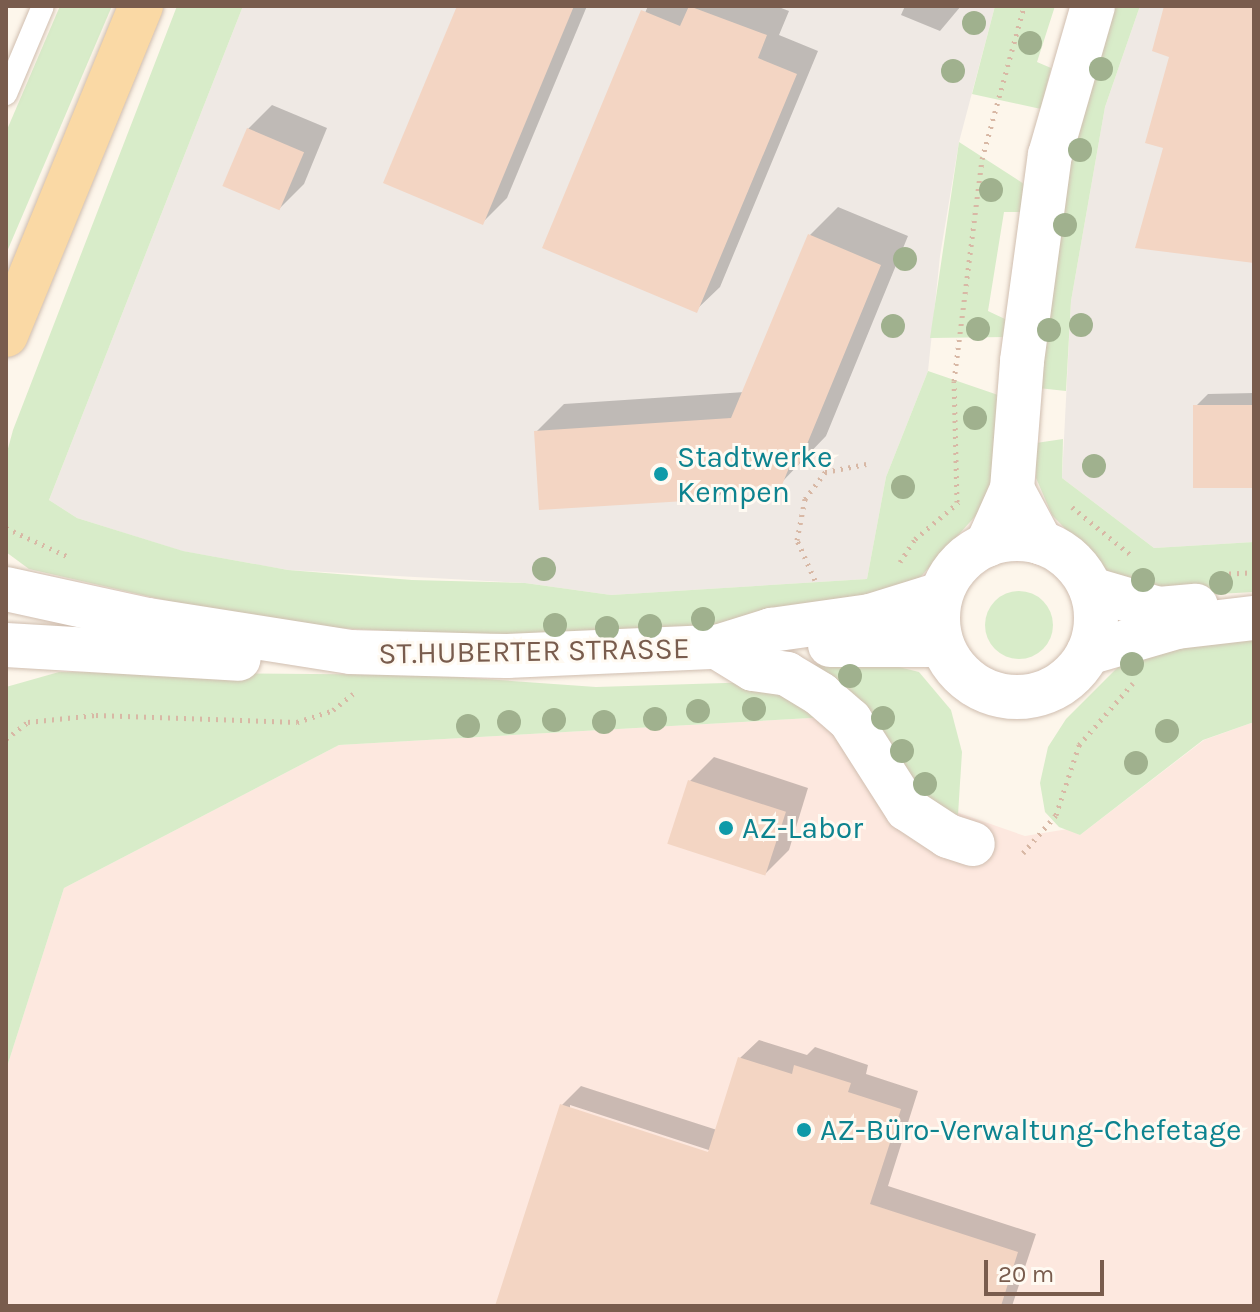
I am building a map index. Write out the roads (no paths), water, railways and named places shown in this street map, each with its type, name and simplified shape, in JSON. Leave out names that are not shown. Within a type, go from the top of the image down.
[{"type":"main road","points":[[8,325],[141,6]]},
{"type":"street","points":[[987,545],[1012,489],[1022,361],[1050,155],[1093,6]]},
{"type":"street","points":[[1012,489],[1041,543]]},
{"type":"street","points":[[1088,653],[1095,621],[1091,589],[1062,553],[1041,543],[1014,539],[987,545],[967,556],[941,594],[938,620],[942,645],[956,668],[977,686],[1016,697],[1057,686],[1088,653],[1177,627],[1254,618]]},
{"type":"street","name":"ST.HUBERTER STRASSE","points":[[6,589],[148,620],[361,653],[507,656],[733,644],[770,647],[942,645]]},
{"type":"street","points":[[1091,589],[1159,609],[1254,605]]},
{"type":"street","name":"ST.HUBERTER STRASSE","points":[[733,644],[771,630],[870,616],[941,594]]},
{"type":"street","name":"ST.HUBERTER STRASSE","points":[[733,644],[753,669],[787,674],[820,694],[850,720],[907,809],[948,836],[973,844]]},
{"type":"street","name":"ST.HUBERTER STRASSE","points":[[16,653],[294,661],[361,653]]},
{"type":"lane","points":[[6,94],[43,6]]},
{"type":"place","name":"Stadtwerke Kempen","points":[[661,474]]},
{"type":"place","name":"AZ-Labor","points":[[726,828]]},
{"type":"place","name":"AZ-Büro-Verwaltung-Chefetage","points":[[804,1130]]}]
